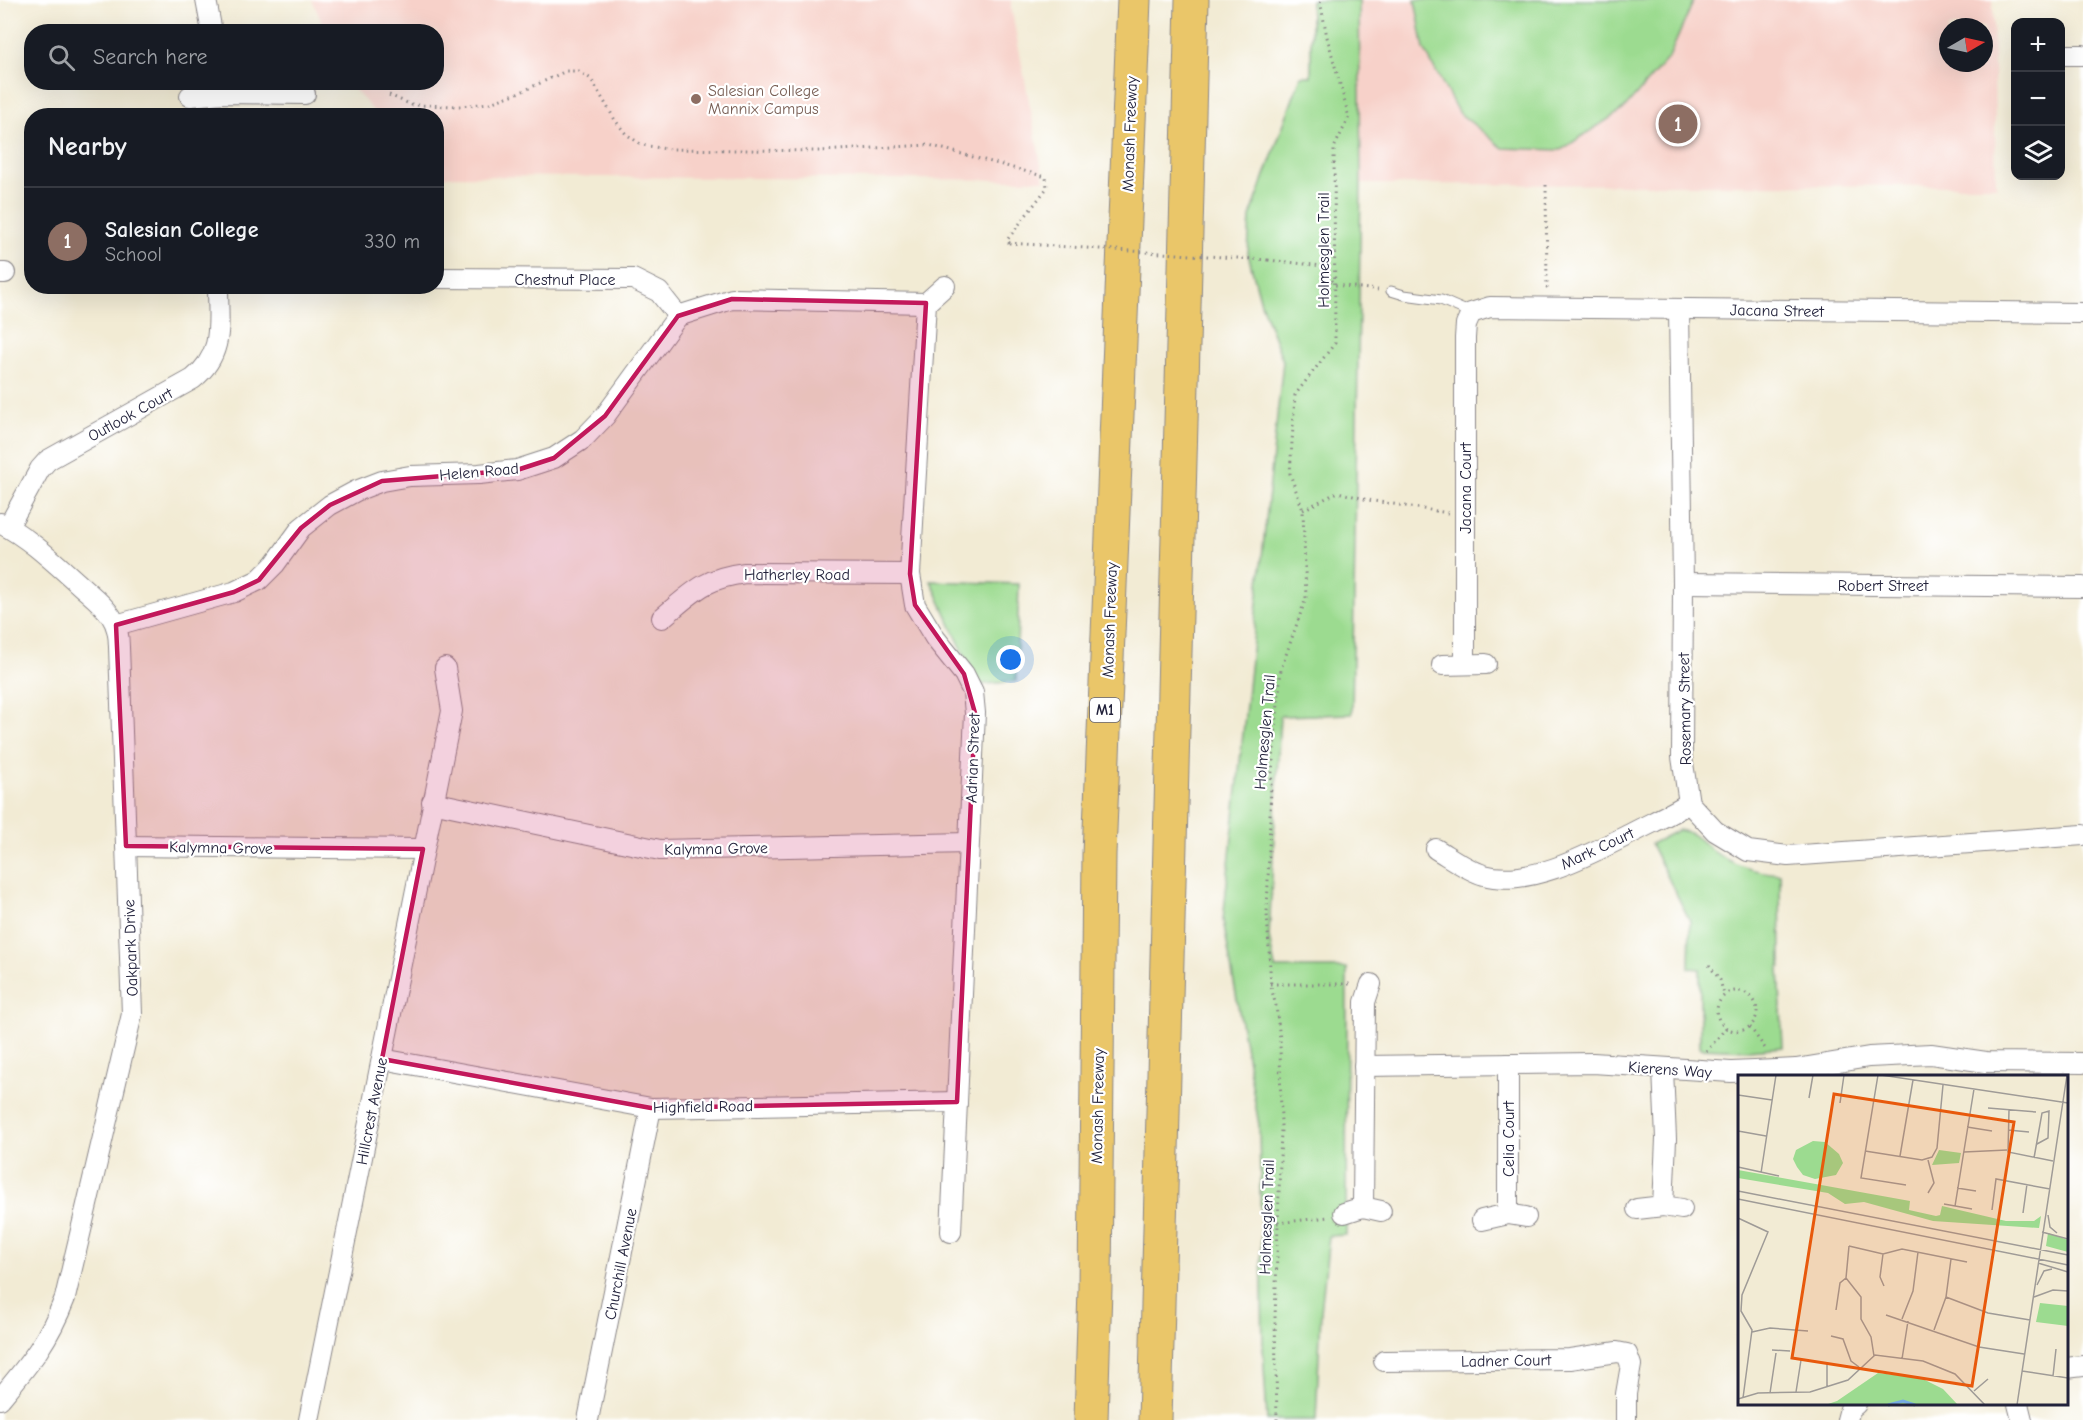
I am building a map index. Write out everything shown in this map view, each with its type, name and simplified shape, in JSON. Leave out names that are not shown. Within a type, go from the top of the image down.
[{"type":"highway","name":"Monash Freeway","points":[[1090,1420],[1095,1288],[1099,854],[1134,0]]},
{"type":"highway","points":[[1155,1420],[1192,0]]},
{"type":"street","points":[[206,0],[210,24]]},
{"type":"street","points":[[2065,55],[2083,55]]},
{"type":"street","points":[[190,96],[213,90]]},
{"type":"street","points":[[249,90],[305,94]]},
{"type":"street","name":"Chestnut Place","points":[[444,278],[633,279],[659,292],[678,316]]},
{"type":"street","points":[[678,316],[732,299],[926,303],[945,286]]},
{"type":"street","name":"Outlook Court","points":[[4,525],[48,460],[193,379],[203,371],[216,348],[218,294]]},
{"type":"street","name":"Adrian Street","points":[[926,303],[910,574],[915,605],[935,638],[964,674],[973,692],[975,713],[951,1232]]},
{"type":"street","name":"Jacana Street","points":[[1471,314],[1490,307],[2083,313]]},
{"type":"street","name":"Rosemary Street","points":[[1679,309],[1683,584],[1682,757],[1689,803]]},
{"type":"street","name":"Jacana Court","points":[[1465,664],[1465,338],[1466,324],[1471,314]]},
{"type":"street","name":"Helen Road","points":[[116,625],[213,599],[259,580],[275,564],[308,522],[330,505],[356,491],[382,481],[410,476],[479,474],[517,470],[554,458],[583,439],[605,416],[678,316]]},
{"type":"street","points":[[4,525],[51,558],[110,614],[116,625]]},
{"type":"street","name":"Hatherley Road","points":[[662,618],[704,584],[725,576],[746,573],[910,574]]},
{"type":"street","name":"Robert Street","points":[[1683,584],[2083,586]]},
{"type":"street","name":"Oakpark Drive","points":[[0,1399],[42,1347],[65,1298],[132,1014],[119,646],[116,625]]},
{"type":"street","points":[[1442,665],[1486,664]]},
{"type":"street","name":"Hillcrest Avenue","points":[[309,1420],[452,711],[445,668]]},
{"type":"street","name":"Kalymna Grove","points":[[432,802],[660,850],[968,843]]},
{"type":"street","points":[[1689,803],[1715,831],[1748,851],[1788,856],[2083,835]]},
{"type":"street","name":"Mark Court","points":[[1436,849],[1486,876],[1520,876],[1550,870],[1578,860],[1689,803]]},
{"type":"street","name":"Kalymna Grove","points":[[126,846],[423,849]]},
{"type":"street","points":[[1363,1210],[1365,1002],[1371,984]]},
{"type":"street","name":"Kierens Way","points":[[1364,1066],[1593,1063],[1664,1069],[1797,1073],[1869,1057],[1931,1054],[1988,1070],[2083,1063]]},
{"type":"street","name":"Highfield Road","points":[[382,1059],[651,1108],[957,1102]]},
{"type":"street","name":"Celia Court","points":[[1482,1220],[1517,1216],[1508,1064]]},
{"type":"street","points":[[1637,1209],[1672,1208],[1666,1139],[1664,1069]]},
{"type":"street","name":"Churchill Avenue","points":[[588,1420],[651,1108]]},
{"type":"street","name":"Ladner Court","points":[[1384,1361],[1570,1359],[1617,1352],[1627,1354],[1631,1365],[1626,1394],[1626,1420]]},
{"type":"street","points":[[2068,1368],[2083,1366]]},
{"type":"street","points":[[1847,1420],[1850,1409],[1855,1405]]},
{"type":"street","points":[[2018,1405],[2022,1420]]},
{"type":"lane","points":[[1391,291],[1450,303],[1471,314]]},
{"type":"path","name":"Holmesglen Trail","points":[[1277,1420],[1275,1318],[1281,1130],[1280,1039],[1270,984],[1267,915],[1271,783],[1281,669],[1305,598],[1303,510],[1290,474],[1295,395],[1335,343],[1334,148],[1349,117],[1327,37],[1320,0]]},
{"type":"path","points":[[389,95],[412,105],[460,106],[490,103],[566,71],[579,71],[591,79],[626,134],[642,145],[666,149],[820,151],[929,145],[1046,177],[1047,188],[1007,240],[1009,243],[1268,260],[1323,266],[1335,285],[1391,291]]},
{"type":"path","points":[[1546,185],[1547,307]]},
{"type":"path","points":[[1303,510],[1338,492],[1368,500],[1465,515]]},
{"type":"path","points":[[1709,965],[1720,980],[1724,995]]},
{"type":"path","points":[[1270,984],[1371,984]]},
{"type":"path","points":[[1735,990],[1742,991],[1753,998],[1756,1003],[1757,1016],[1750,1027],[1736,1032],[1726,1028],[1719,1021],[1717,1014],[1719,1001],[1724,995],[1735,990]]},
{"type":"path","points":[[1750,1027],[1767,1051]]},
{"type":"path","points":[[1706,1052],[1726,1028]]},
{"type":"path","points":[[1277,1223],[1325,1218],[1363,1210]]},
{"type":"highlighted area","points":[[732,299],[926,303],[910,574],[915,605],[964,674],[975,713],[957,1102],[651,1108],[382,1059],[423,849],[126,846],[116,625],[234,592],[259,580],[301,528],[330,505],[382,481],[517,470],[554,458],[605,416],[678,316]]},
{"type":"shaded area","name":"Salesian College Mannix Campus","points":[[312,0],[1011,0],[1044,180],[444,176],[444,108],[371,108],[355,90],[444,90],[444,24],[323,24]]},
{"type":"shaded area","points":[[1359,0],[1993,0],[1996,186],[1361,184]]},
{"type":"green space","points":[[1311,0],[1359,0],[1361,184],[1352,714],[1280,716],[1269,937],[1275,968],[1347,968],[1346,1235],[1329,1236],[1321,1312],[1316,1420],[1267,1420],[1263,1349],[1259,1125],[1223,920],[1283,361],[1261,303],[1248,254],[1250,217],[1301,76],[1311,76]]},
{"type":"green space","points":[[1415,0],[1694,0],[1669,57],[1624,109],[1561,150],[1503,148],[1458,112],[1424,49]]},
{"type":"green space","points":[[931,581],[1019,584],[1016,681],[978,685]]},
{"type":"green space","points":[[1678,830],[1694,835],[1713,851],[1737,864],[1762,872],[1780,874],[1781,967],[1779,968],[1783,1047],[1748,1050],[1700,1048],[1700,969],[1689,968],[1690,921],[1651,844]]},
{"type":"place","name":"Salesian College Mannix Campus","points":[[696,99]]},
{"type":"place","name":"Salesian College","points":[[1678,124]]}]
